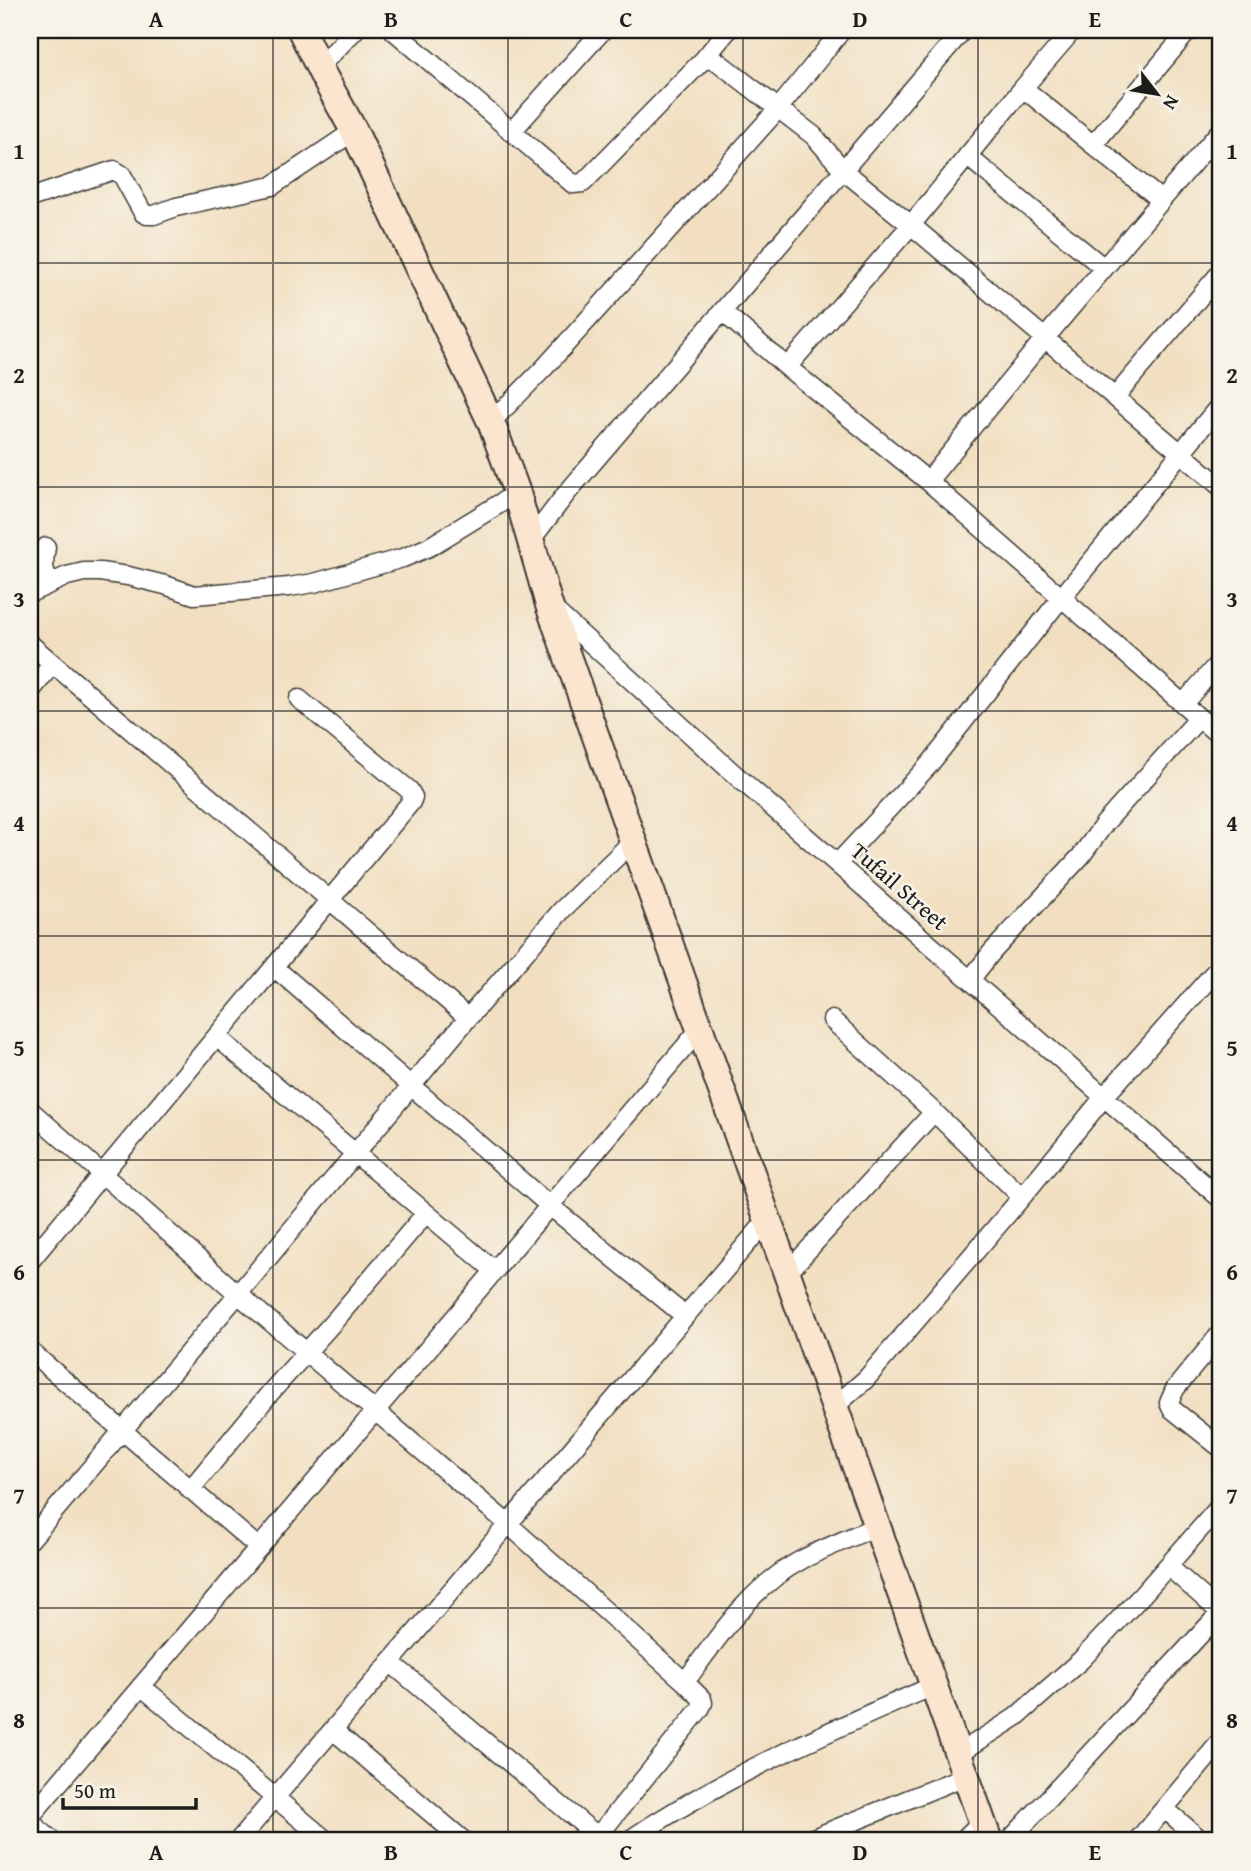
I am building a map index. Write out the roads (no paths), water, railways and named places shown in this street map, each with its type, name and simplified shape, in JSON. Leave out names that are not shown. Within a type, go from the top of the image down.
[{"type":"main road","points":[[301,30],[354,131],[491,422],[517,493],[550,605],[985,1831]]},
{"type":"street","points":[[319,67],[355,30]]},
{"type":"street","points":[[393,30],[573,184],[583,183],[704,59],[728,30]]},
{"type":"street","points":[[511,132],[603,30]]},
{"type":"street","points":[[491,422],[545,367],[778,108],[842,30]]},
{"type":"street","points":[[530,541],[566,494],[963,30]]},
{"type":"street","points":[[787,367],[911,225],[1073,30]]},
{"type":"street","points":[[1093,145],[1189,30]]},
{"type":"street","points":[[704,59],[712,59],[725,67],[814,136],[844,171],[1221,487]]},
{"type":"street","points":[[1023,88],[1161,200]]},
{"type":"street","points":[[928,481],[1221,130]]},
{"type":"street","points":[[30,198],[114,170],[122,175],[143,213],[154,215],[176,207],[272,186],[354,131]]},
{"type":"street","points":[[967,156],[1104,268]]},
{"type":"street","points":[[1115,397],[1221,272]]},
{"type":"street","points":[[723,312],[928,481],[1221,737]]},
{"type":"street","points":[[837,864],[929,765],[1061,598],[1221,404]]},
{"type":"street","points":[[42,574],[67,576],[100,572],[128,576],[194,594],[314,583],[403,558],[429,547],[517,493]]},
{"type":"street","points":[[30,593],[42,574],[46,547]]},
{"type":"street","name":"Tufail Street","points":[[550,605],[732,772],[1221,1199]]},
{"type":"street","points":[[30,643],[468,1018]]},
{"type":"street","points":[[1183,704],[1221,660]]},
{"type":"street","points":[[30,692],[53,663]]},
{"type":"street","points":[[30,1261],[411,802],[413,797],[409,790],[299,699]]},
{"type":"street","points":[[970,980],[1199,718]]},
{"type":"street","points":[[30,1540],[468,1018],[562,910],[633,841]]},
{"type":"street","points":[[834,1407],[866,1379],[1104,1097],[1221,965]]},
{"type":"street","points":[[275,968],[550,1206],[685,1316]]},
{"type":"street","points":[[832,1020],[1023,1196]]},
{"type":"street","points":[[53,1841],[30,1819],[700,1029]]},
{"type":"street","points":[[217,1037],[495,1271]]},
{"type":"street","points":[[30,1110],[238,1294],[508,1524],[685,1682],[703,1703],[600,1839],[390,1662]]},
{"type":"street","points":[[787,1273],[934,1112]]},
{"type":"street","points":[[190,1490],[426,1213]]},
{"type":"street","points":[[238,1841],[768,1219]]},
{"type":"street","points":[[1221,1333],[1175,1389],[1169,1403],[1172,1409],[1221,1448]]},
{"type":"street","points":[[30,1351],[258,1548]]},
{"type":"street","points":[[806,1841],[962,1765],[1081,1660],[1221,1505]]},
{"type":"street","points":[[685,1682],[726,1625],[774,1578],[802,1559],[877,1526]]},
{"type":"street","points":[[1009,1841],[1221,1612],[1168,1566]]},
{"type":"street","points":[[141,1686],[327,1841]]},
{"type":"street","points":[[628,1841],[723,1783],[933,1686]]},
{"type":"street","points":[[333,1730],[464,1841]]},
{"type":"street","points":[[1137,1841],[1221,1741]]},
{"type":"street","points":[[1165,1809],[1202,1841]]},
{"type":"street","points":[[962,1841],[985,1831]]}]
